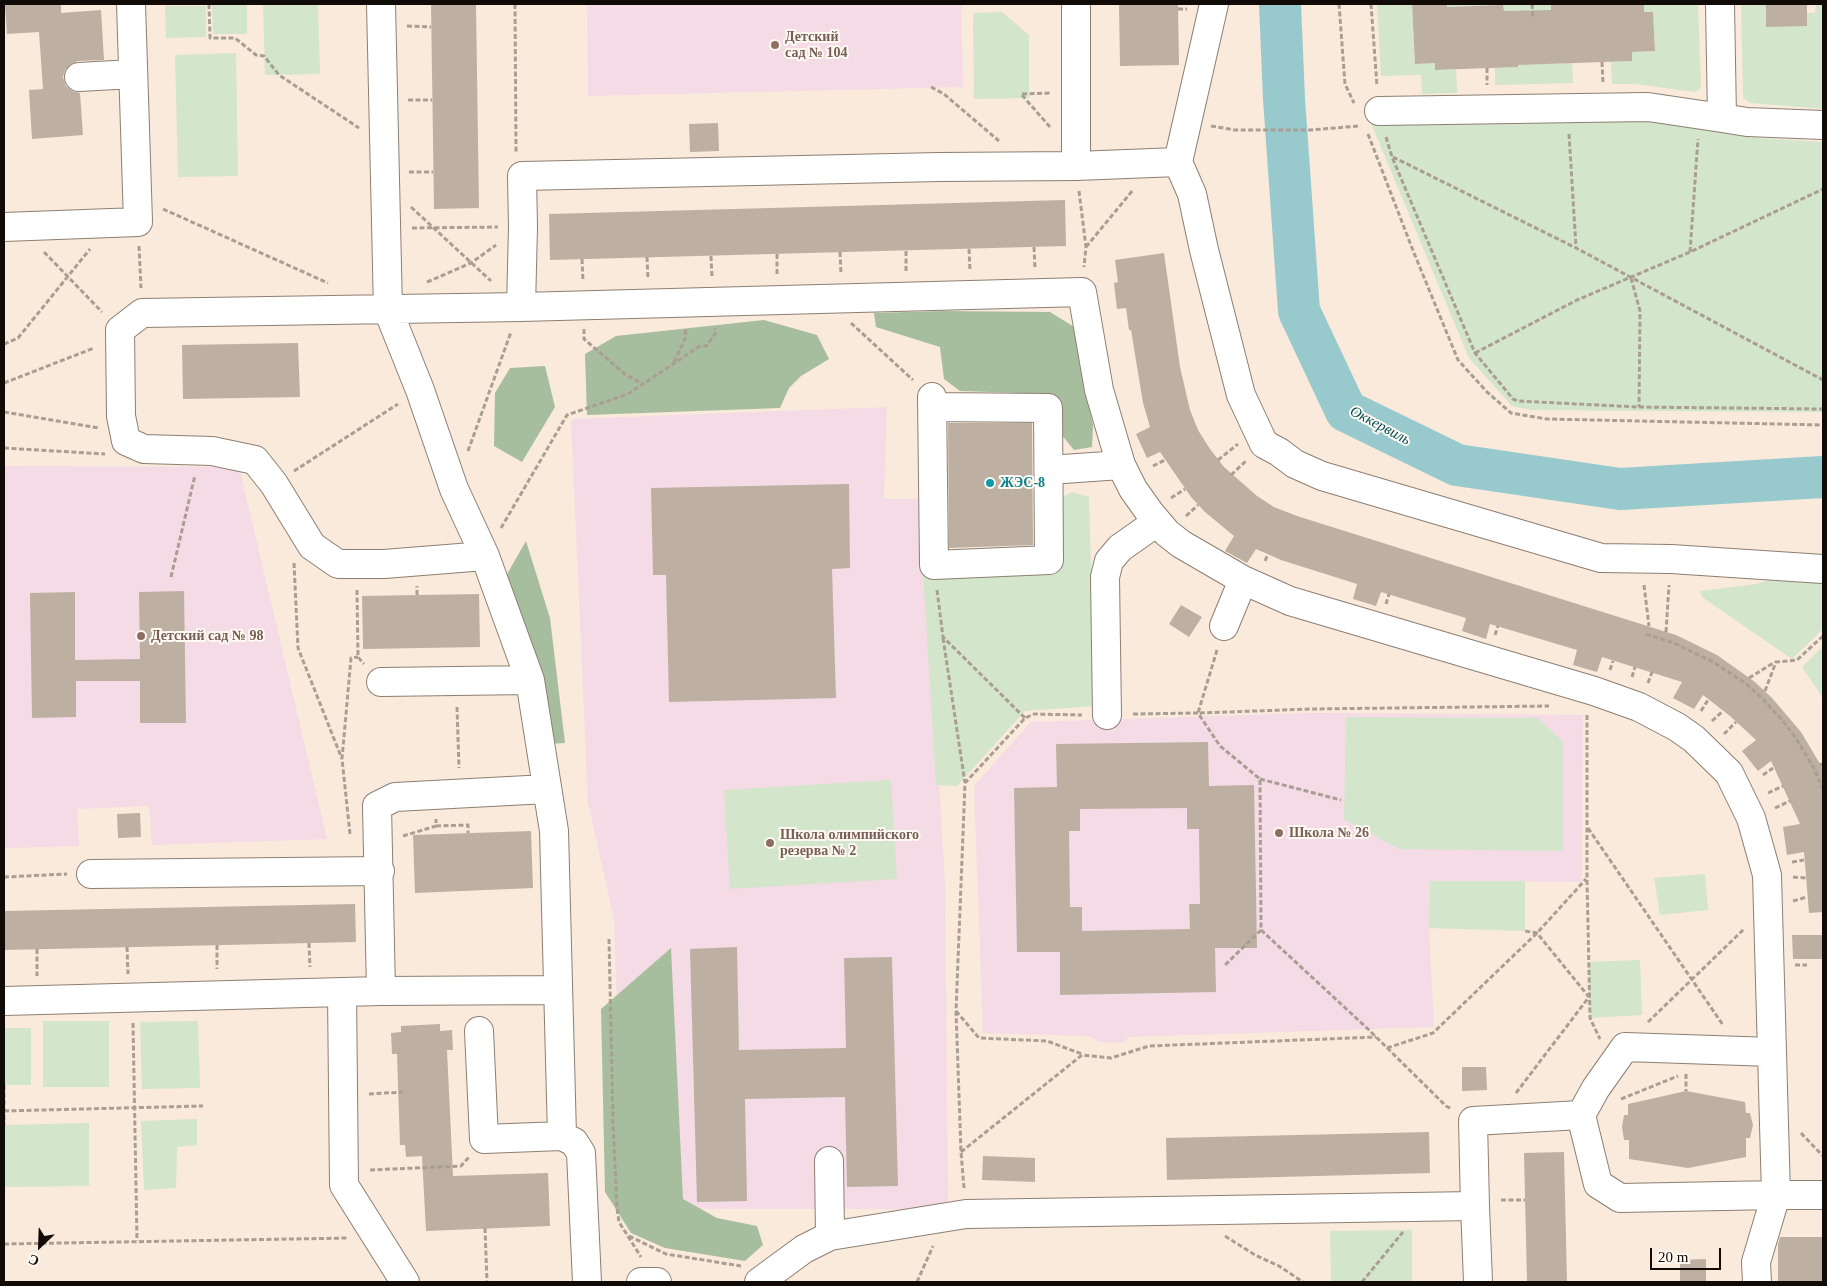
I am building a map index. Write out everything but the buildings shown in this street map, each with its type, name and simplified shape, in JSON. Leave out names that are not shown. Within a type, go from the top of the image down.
[{"type":"lane","points":[[11,227],[111,223],[138,210],[131,4]]},
{"type":"lane","points":[[381,4],[387,304],[420,390],[454,489],[485,556],[530,680],[554,831],[562,1136]]},
{"type":"lane","points":[[1076,4],[1076,166]]},
{"type":"lane","points":[[1167,162],[1212,19],[1214,4]]},
{"type":"lane","points":[[1720,4],[1722,118]]},
{"type":"lane","points":[[79,77],[133,74]]},
{"type":"lane","points":[[1368,110],[1648,107],[1747,122],[1823,125]]},
{"type":"lane","points":[[521,307],[522,176],[1076,166],[1167,162]]},
{"type":"lane","points":[[1167,162],[1192,194],[1240,395],[1264,444],[1295,464],[1322,476],[1601,558],[1671,559],[1823,569]]},
{"type":"lane","points":[[485,556],[384,564],[338,564],[312,546],[274,484],[255,460],[212,451],[144,449],[126,441],[117,443],[121,416],[120,334],[142,313],[387,304],[521,307],[1082,292],[1099,390],[1120,464],[1133,489],[1157,522],[1181,544],[1243,580],[1290,601],[1602,682],[1639,707],[1677,726],[1729,773],[1751,818],[1767,875],[1776,1196],[1756,1262],[1757,1282]]},
{"type":"lane","points":[[932,402],[1048,408],[1049,560],[934,565],[932,402]]},
{"type":"lane","points":[[1049,470],[1120,464]]},
{"type":"lane","points":[[1107,715],[1105,577],[1109,561],[1120,548],[1157,522]]},
{"type":"lane","points":[[1224,626],[1243,580]]},
{"type":"lane","points":[[381,682],[530,680]]},
{"type":"lane","points":[[381,991],[367,871],[378,844],[377,806],[396,797],[547,789]]},
{"type":"lane","points":[[90,874],[367,871]]},
{"type":"lane","points":[[4,1001],[381,991],[558,990]]},
{"type":"lane","points":[[342,992],[344,1185],[405,1282]]},
{"type":"lane","points":[[479,1031],[484,1139],[562,1136],[574,1142],[581,1153],[586,1282]]},
{"type":"lane","points":[[1772,1052],[1625,1047],[1596,1088],[1581,1114],[1598,1184],[1620,1198],[1823,1195]]},
{"type":"lane","points":[[1478,1282],[1475,1206],[1484,1120],[1581,1114]]},
{"type":"lane","points":[[829,1161],[830,1236]]},
{"type":"lane","points":[[752,1274],[830,1236],[956,1216],[1475,1206]]},
{"type":"lane","points":[[641,1282],[657,1282]]},
{"type":"path","points":[[209,4],[210,38],[235,38],[256,55],[264,56],[278,75],[384,145]]},
{"type":"path","points":[[515,4],[516,168],[522,176]]},
{"type":"path","points":[[1339,4],[1345,84],[1368,110],[1392,157],[1475,353],[1513,398],[1518,401],[1639,407],[1823,409]]},
{"type":"path","points":[[1368,110],[1371,4]]},
{"type":"path","points":[[1532,4],[1533,18]]},
{"type":"path","points":[[1602,62],[1603,79]]},
{"type":"path","points":[[1487,68],[1487,83]]},
{"type":"path","points":[[931,87],[944,94],[1030,166]]},
{"type":"path","points":[[1567,108],[1576,248]]},
{"type":"path","points":[[1235,130],[1310,130],[1364,126],[1458,360],[1487,392],[1510,413],[1547,419],[1823,426]]},
{"type":"path","points":[[1690,252],[1698,130]]},
{"type":"path","points":[[1392,157],[1576,248],[1823,380]]},
{"type":"path","points":[[1086,247],[1167,162]]},
{"type":"path","points":[[1076,166],[1086,247],[1082,292]]},
{"type":"path","points":[[1475,353],[1577,300],[1690,252],[1823,190]]},
{"type":"path","points":[[142,313],[138,210],[334,286]]},
{"type":"path","points":[[4,344],[18,338],[111,223]]},
{"type":"path","points":[[4,383],[120,334],[68,277],[11,227]]},
{"type":"path","points":[[433,227],[493,282]]},
{"type":"path","points":[[386,228],[523,227]]},
{"type":"path","points":[[387,304],[471,262],[523,227]]},
{"type":"path","points":[[1630,277],[1640,311],[1639,407]]},
{"type":"path","points":[[825,300],[932,402]]},
{"type":"path","points":[[467,454],[521,307]]},
{"type":"path","points":[[485,556],[567,415],[628,394],[700,346],[706,346],[715,334]]},
{"type":"path","points":[[672,364],[686,337]]},
{"type":"path","points":[[584,339],[626,375],[643,384]]},
{"type":"path","points":[[274,484],[420,390]]},
{"type":"path","points":[[4,412],[117,443]]},
{"type":"path","points":[[4,448],[117,443]]},
{"type":"path","points":[[1153,466],[1164,460]]},
{"type":"path","points":[[171,577],[197,467]]},
{"type":"path","points":[[1641,559],[1649,626]]},
{"type":"path","points":[[1666,632],[1671,559]]},
{"type":"path","points":[[294,561],[298,648],[342,759],[367,871]]},
{"type":"path","points":[[917,1282],[956,1216],[961,1152],[956,1011],[965,783],[934,565]]},
{"type":"path","points":[[417,585],[417,595]]},
{"type":"path","points":[[357,587],[358,657],[381,682]]},
{"type":"path","points":[[1385,607],[1389,594]]},
{"type":"path","points":[[1198,713],[1224,626]]},
{"type":"path","points":[[1494,638],[1498,626]]},
{"type":"path","points":[[1646,634],[1674,643],[1713,662],[1745,683],[1760,696],[1795,737],[1814,768],[1823,789]]},
{"type":"path","points":[[1749,678],[1776,662],[1797,660],[1823,636]]},
{"type":"path","points":[[943,637],[1025,718]]},
{"type":"path","points":[[342,759],[351,658],[358,657]]},
{"type":"path","points":[[1603,1044],[1590,1018],[1589,997],[1587,706],[1613,661]]},
{"type":"path","points":[[1765,692],[1776,662]]},
{"type":"path","points":[[436,826],[447,794],[456,681]]},
{"type":"path","points":[[1701,711],[1708,700]]},
{"type":"path","points":[[965,783],[1025,718],[1034,714],[1107,715],[1312,709],[1558,706]]},
{"type":"path","points":[[1198,713],[1220,746],[1260,779],[1341,800]]},
{"type":"path","points":[[1763,775],[1773,768]]},
{"type":"path","points":[[1224,966],[1261,930],[1260,779]]},
{"type":"path","points":[[378,844],[436,826],[468,825],[468,833]]},
{"type":"path","points":[[1587,827],[1742,1052]]},
{"type":"path","points":[[1792,862],[1804,860]]},
{"type":"path","points":[[4,877],[90,874]]},
{"type":"path","points":[[1387,1048],[1433,1033],[1537,933],[1587,879]]},
{"type":"path","points":[[1646,1024],[1767,906],[1807,897]]},
{"type":"path","points":[[1261,930],[1376,1037],[1446,1106],[1484,1120],[1589,997]]},
{"type":"path","points":[[1524,930],[1537,933],[1589,997]]},
{"type":"path","points":[[610,939],[613,1123],[617,1208],[619,1222],[657,1282]]},
{"type":"path","points":[[1794,965],[1807,965]]},
{"type":"path","points":[[132,998],[137,1241]]},
{"type":"path","points":[[956,1011],[979,1038],[1047,1041],[1082,1055],[1111,1058],[1149,1046],[1376,1037]]},
{"type":"path","points":[[961,1152],[1082,1055]]},
{"type":"path","points":[[1616,1100],[1686,1072]]},
{"type":"path","points":[[4,1085],[4,1125]]},
{"type":"path","points":[[343,1094],[403,1092]]},
{"type":"path","points":[[4,1111],[203,1106]]},
{"type":"path","points":[[344,1171],[454,1167]]},
{"type":"path","points":[[1193,1210],[1234,1243],[1279,1266],[1303,1282]]},
{"type":"path","points":[[485,1228],[487,1282]]},
{"type":"path","points":[[1362,1282],[1403,1232]]},
{"type":"path","points":[[628,1236],[666,1254],[752,1274]]},
{"type":"path","points":[[4,1244],[376,1238]]},
{"type":"shaded area","name":"Детский сад № 104","points":[[587,4],[961,4],[963,87],[588,96]]},
{"type":"shaded area","name":"Школа олимпийского резерва № 2","points":[[887,407],[884,499],[922,499],[945,883],[948,1209],[656,1209],[622,1173],[614,919],[588,803],[571,419]]},
{"type":"shaded area","name":"Детский сад № 98","points":[[4,466],[239,467],[327,839],[152,845],[149,806],[77,809],[79,846],[4,848]]},
{"type":"shaded area","name":"Школа № 26","points":[[1313,713],[1583,715],[1582,882],[1430,881],[1429,928],[1434,1027],[1129,1037],[1122,1043],[1099,1042],[1090,1036],[983,1033],[974,786],[1031,722]]},
{"type":"green space","points":[[212,4],[247,4],[247,34],[213,34]]},
{"type":"green space","points":[[263,4],[318,4],[320,74],[265,75]]},
{"type":"green space","points":[[1377,4],[1412,4],[1415,64],[1435,63],[1436,70],[1456,70],[1457,93],[1422,94],[1421,75],[1381,76]]},
{"type":"green space","points":[[1447,4],[1551,4],[1551,10],[1504,12],[1503,5],[1447,7]]},
{"type":"green space","points":[[1633,4],[1698,4],[1701,86],[1699,90],[1695,92],[1635,84],[1612,84],[1611,62],[1632,61],[1632,52],[1655,51],[1653,12],[1644,12],[1644,5],[1633,6]]},
{"type":"green space","points":[[1741,4],[1766,4],[1766,26],[1807,26],[1807,13],[1815,13],[1816,4],[1823,4],[1823,109],[1750,103],[1743,97]]},
{"type":"green space","points":[[165,6],[206,6],[206,37],[166,38]]},
{"type":"green space","points":[[1002,12],[1029,35],[1029,98],[974,99],[973,13]]},
{"type":"green space","points":[[236,53],[238,176],[178,177],[175,55]]},
{"type":"green space","points":[[1518,58],[1550,64],[1572,63],[1573,83],[1495,85],[1495,68],[1518,67]]},
{"type":"green space","points":[[1642,116],[1759,138],[1823,142],[1823,412],[1531,410],[1512,406],[1469,358],[1370,121]]},
{"type":"green space","points":[[943,311],[1050,312],[1076,328],[1081,369],[1093,425],[1092,447],[1074,450],[1061,434],[1052,394],[960,391],[944,379],[940,347],[876,327],[874,313]]},
{"type":"green space","points":[[764,320],[817,335],[829,359],[801,376],[789,388],[780,408],[587,415],[585,354],[616,336]]},
{"type":"green space","points":[[545,366],[555,407],[522,462],[494,446],[495,393],[510,368]]},
{"type":"green space","points":[[1072,492],[1089,497],[1095,706],[1025,711],[957,786],[936,785],[923,571],[945,576],[1054,572],[1055,501]]},
{"type":"green space","points":[[526,541],[550,618],[565,743],[547,744],[506,576]]},
{"type":"green space","points":[[1768,580],[1823,580],[1823,629],[1792,659],[1702,597],[1700,591],[1756,584]]},
{"type":"green space","points":[[1823,646],[1823,698],[1802,667]]},
{"type":"green space","points":[[1346,717],[1538,718],[1563,742],[1563,851],[1399,849],[1344,819]]},
{"type":"green space","points":[[891,780],[897,879],[730,889],[724,790]]},
{"type":"green space","points":[[1705,874],[1708,910],[1660,915],[1654,878]]},
{"type":"green space","points":[[1430,881],[1525,881],[1525,931],[1429,928]]},
{"type":"green space","points":[[671,948],[683,1199],[717,1218],[757,1226],[763,1245],[745,1261],[665,1248],[631,1233],[605,1192],[601,1009]]},
{"type":"green space","points":[[1640,960],[1642,1015],[1590,1018],[1588,962]]},
{"type":"green space","points":[[43,1021],[109,1021],[109,1087],[43,1087]]},
{"type":"green space","points":[[198,1021],[200,1088],[142,1089],[140,1022]]},
{"type":"green space","points":[[4,1028],[31,1028],[31,1085],[4,1085]]},
{"type":"green space","points":[[197,1119],[197,1145],[177,1147],[176,1188],[144,1190],[141,1121]]},
{"type":"green space","points":[[89,1123],[89,1186],[4,1187],[4,1125]]},
{"type":"green space","points":[[1412,1230],[1412,1282],[1331,1282],[1330,1231]]},
{"type":"waterway","name":"Оккервиль","points":[[1280,4],[1284,99],[1299,311],[1346,411],[1457,465],[1620,489],[1823,477]]},
{"type":"place","name":"Детский сад № 104","points":[[775,45]]},
{"type":"place","name":"ЖЭС-8","points":[[990,483]]},
{"type":"place","name":"Детский сад № 98","points":[[141,636]]},
{"type":"place","name":"Школа № 26","points":[[1279,833]]},
{"type":"place","name":"Школа олимпийского резерва № 2","points":[[770,843]]}]
